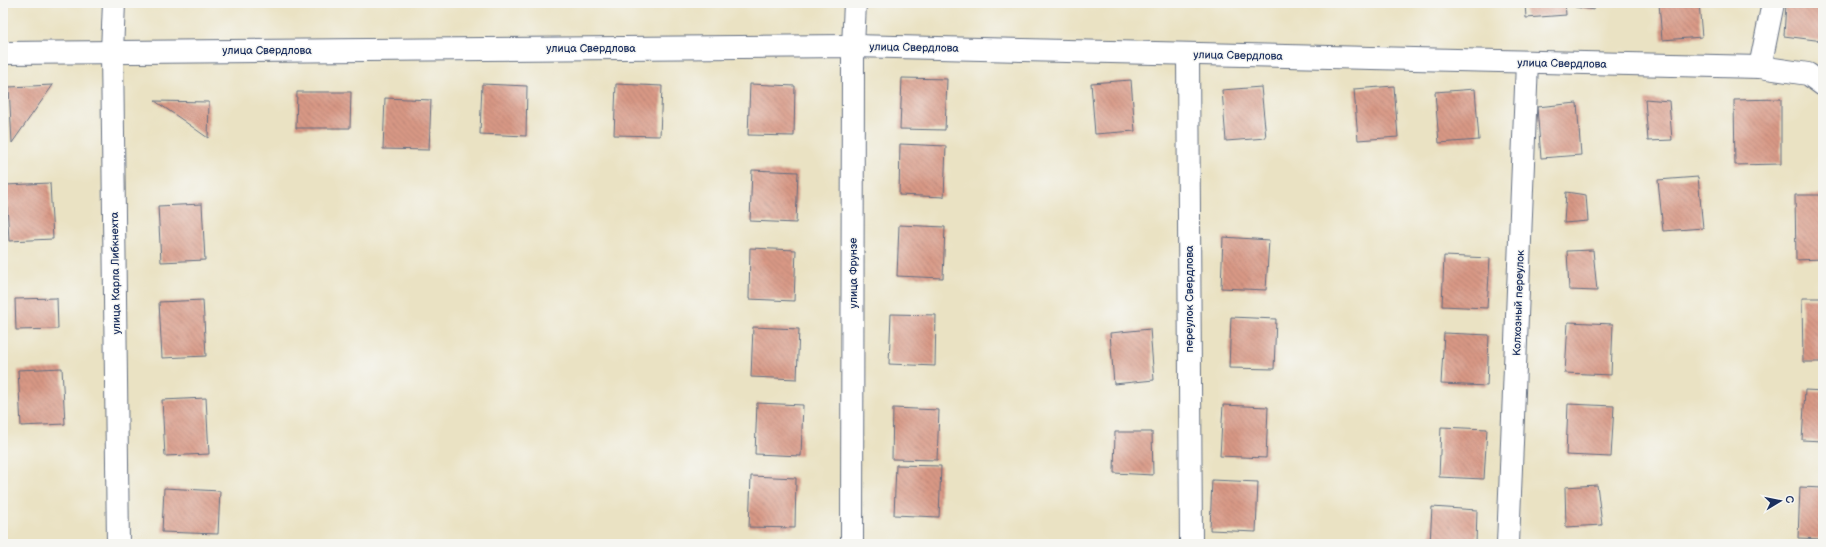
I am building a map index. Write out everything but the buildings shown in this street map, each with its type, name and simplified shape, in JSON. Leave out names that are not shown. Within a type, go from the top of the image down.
[{"type":"street","name":"улица Карла Либкнехта","points":[[114,3],[112,51],[118,544]]},
{"type":"street","name":"улица Фрунзе","points":[[852,544],[853,46],[855,3]]},
{"type":"street","points":[[1760,67],[1773,3]]},
{"type":"street","name":"улица Свердлова","points":[[3,53],[853,46],[1760,67],[1808,74],[1823,85]]},
{"type":"street","name":"переулок Свердлова","points":[[1188,54],[1191,544]]},
{"type":"street","name":"Колхозный переулок","points":[[1508,544],[1527,62]]}]
